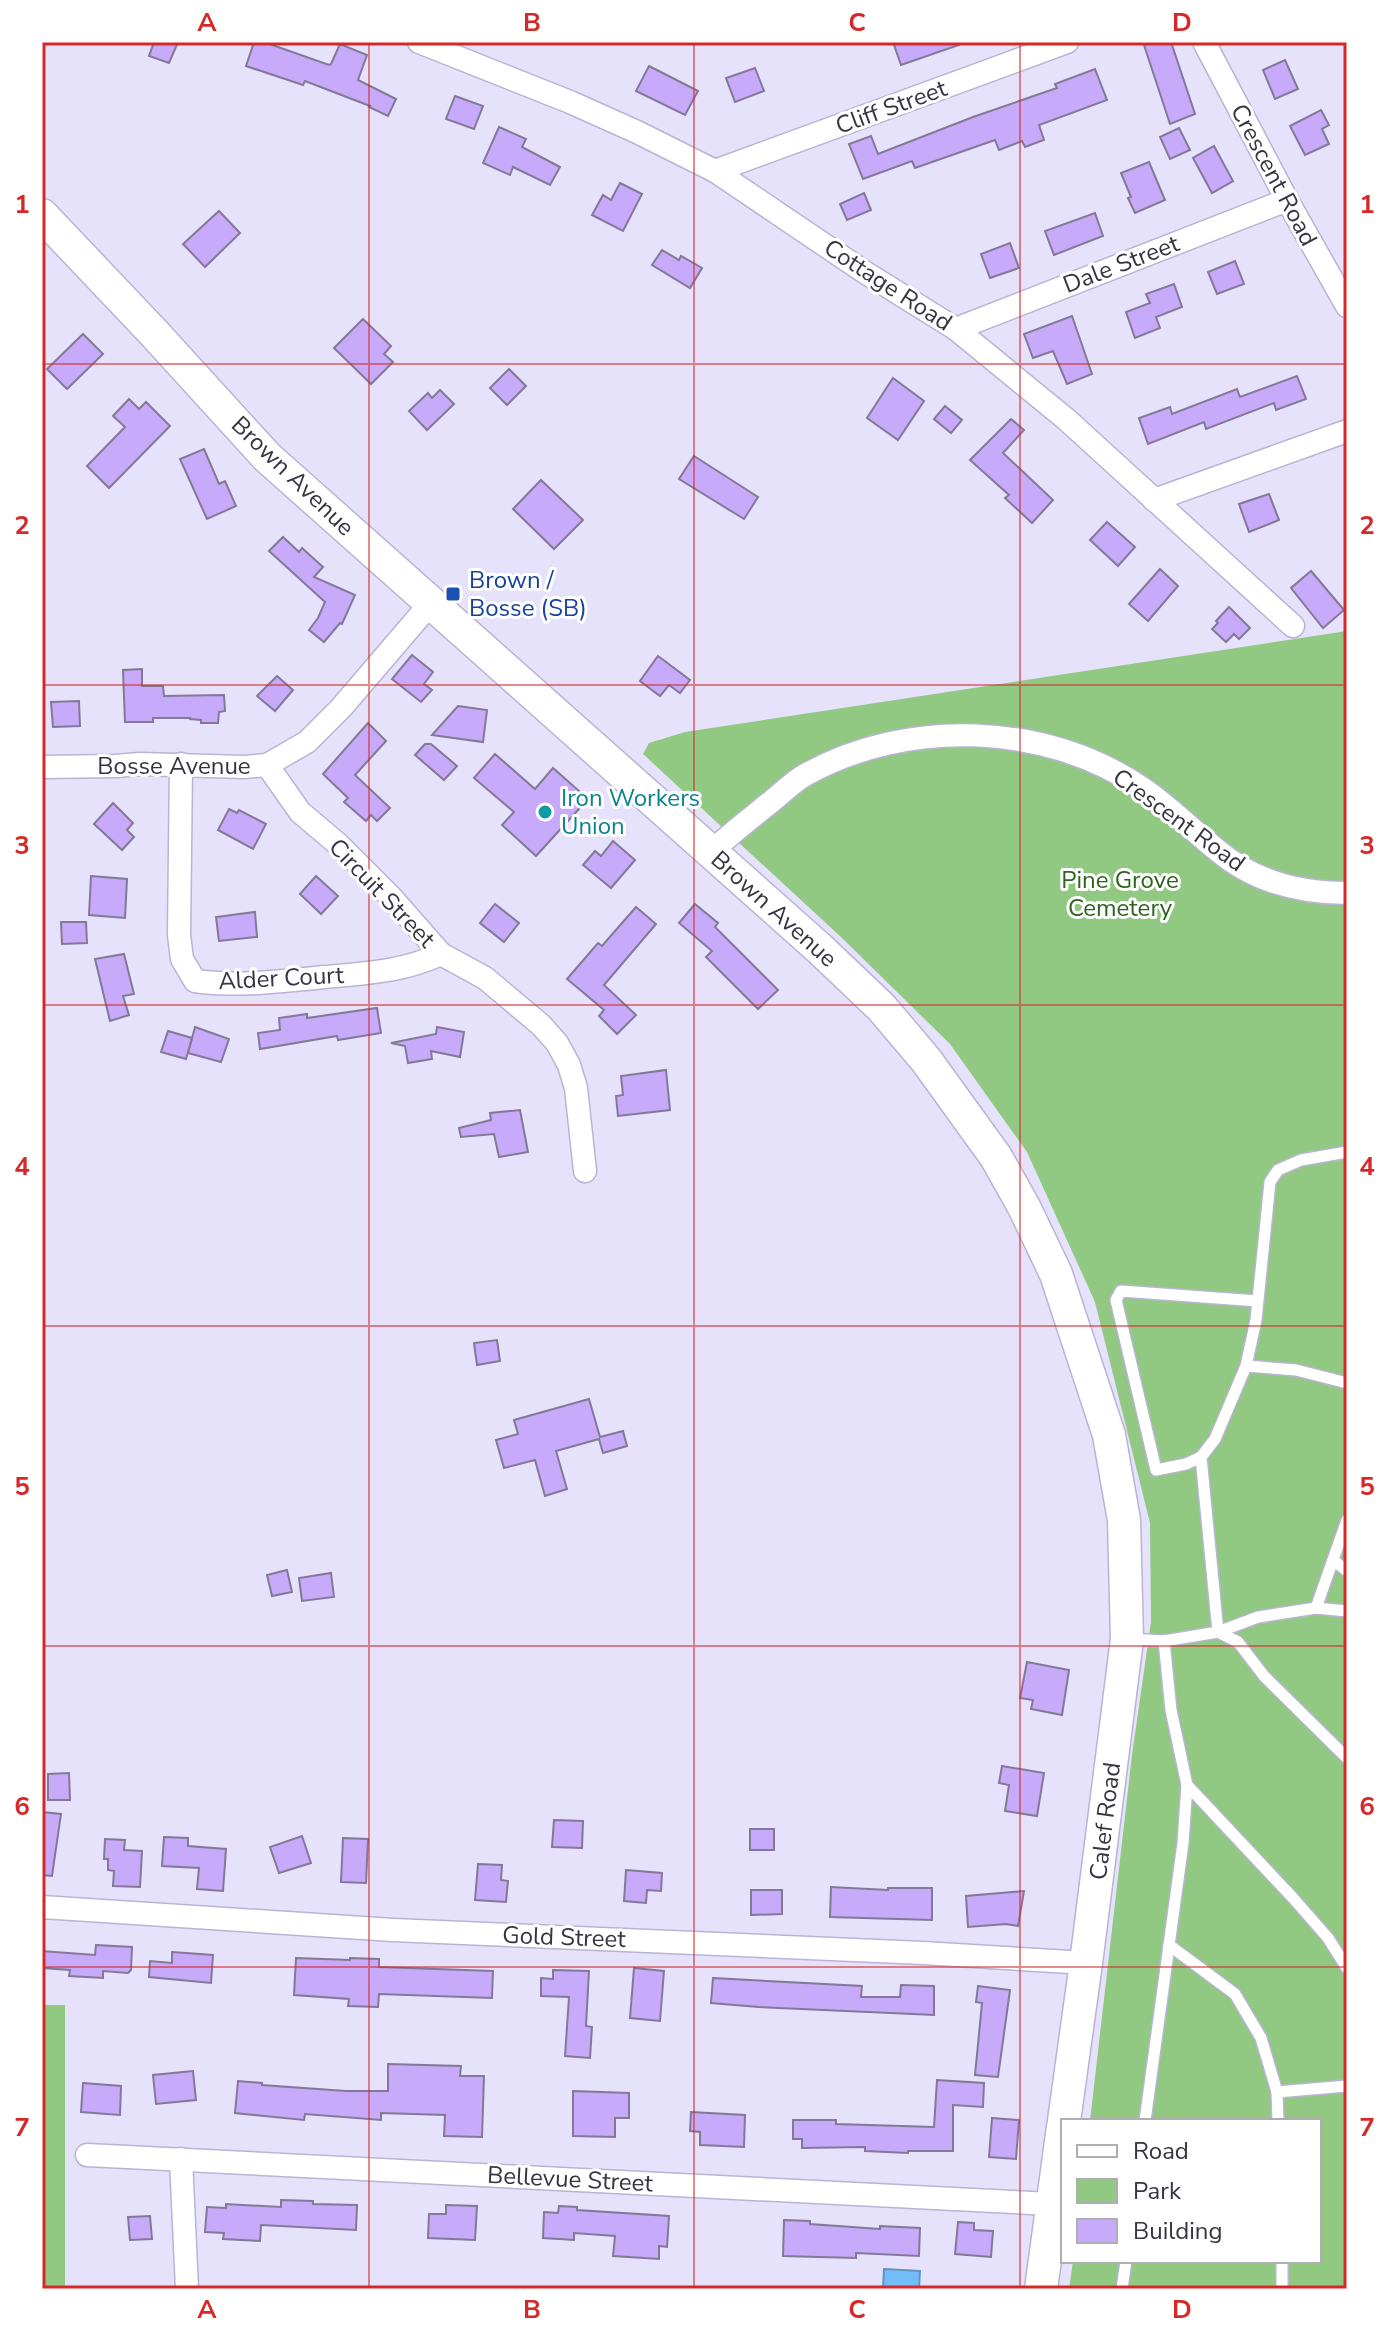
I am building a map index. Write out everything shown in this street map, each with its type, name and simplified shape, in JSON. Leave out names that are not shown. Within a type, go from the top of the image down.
[{"type":"main road","name":"Brown Avenue","points":[[42,215],[267,457],[820,949],[881,1007],[926,1060],[996,1157],[1056,1274],[1109,1435],[1124,1520]]},
{"type":"main road","name":"Calef Road","points":[[1064,2119],[1127,1639],[1124,1520]]},
{"type":"main road","name":"Calef Road","points":[[1041,2289],[1061,2139]]},
{"type":"street","name":"Cottage Road","points":[[419,42],[570,102],[715,171],[866,273],[956,329],[1066,419],[1293,626]]},
{"type":"street","name":"Cliff Street","points":[[715,171],[1067,42]]},
{"type":"street","name":"Crescent Road","points":[[1204,42],[1347,306]]},
{"type":"street","name":"Dale Street","points":[[956,329],[1287,200]]},
{"type":"street","points":[[1154,500],[1347,431]]},
{"type":"street","name":"Bosse Avenue","points":[[42,767],[267,765],[316,734],[430,604]]},
{"type":"street","name":"Crescent Road","points":[[711,852],[803,776],[836,761],[904,740],[1004,737],[1052,747],[1099,764],[1142,787],[1238,866],[1283,885],[1347,893]]},
{"type":"street","name":"Alder Court","points":[[181,764],[179,935],[182,959],[195,981],[221,984],[294,980],[395,970],[418,965],[441,954]]},
{"type":"street","name":"Circuit Street","points":[[267,765],[300,812],[339,845],[391,897],[441,954],[495,985],[557,1043],[569,1065],[576,1088],[585,1171]]},
{"type":"street","name":"Gold Street","points":[[42,1907],[393,1930],[907,1952],[1086,1963]]},
{"type":"street","name":"Bellevue Street","points":[[87,2155],[1052,2204]]},
{"type":"street","points":[[181,2159],[187,2289]]},
{"type":"lane","points":[[1258,1301],[1121,1291],[1116,1300],[1156,1470],[1186,1464],[1201,1457],[1215,1439],[1246,1366],[1258,1301],[1270,1182],[1278,1170],[1301,1160],[1347,1152]]},
{"type":"lane","points":[[1246,1366],[1296,1370],[1347,1383]]},
{"type":"lane","points":[[1201,1457],[1218,1632]]},
{"type":"lane","points":[[1316,1608],[1347,1520]]},
{"type":"lane","points":[[1333,1560],[1347,1571]]},
{"type":"lane","points":[[1127,1639],[1164,1641],[1218,1632],[1258,1617],[1316,1608],[1347,1611]]},
{"type":"lane","points":[[1218,1632],[1238,1642],[1264,1676],[1347,1758]]},
{"type":"lane","points":[[1145,2119],[1183,1843],[1187,1785],[1171,1710],[1164,1641]]},
{"type":"lane","points":[[1187,1785],[1320,1928],[1347,1968]]},
{"type":"lane","points":[[1169,1945],[1235,1994],[1261,2038],[1277,2092],[1278,2119]]},
{"type":"lane","points":[[1277,2092],[1347,2086]]},
{"type":"lane","points":[[1122,2289],[1126,2263]]},
{"type":"lane","points":[[1282,2263],[1282,2289]]},
{"type":"green space","name":"Pine Grove Cemetery","points":[[1347,631],[1347,2289],[1069,2289],[1073,2263],[1321,2263],[1321,2119],[1090,2119],[1132,1755],[1151,1622],[1150,1523],[1095,1302],[1027,1152],[950,1044],[842,938],[643,754],[649,743],[685,732]]},
{"type":"green space","points":[[42,2005],[65,2005],[65,2289],[42,2289]]},
{"type":"water","points":[[884,2269],[920,2271],[919,2289],[883,2288]]},
{"type":"building","points":[[154,42],[178,42],[169,63],[149,56]]},
{"type":"building","points":[[254,42],[264,42],[329,65],[340,44],[367,55],[358,80],[396,99],[388,116],[305,81],[303,85],[246,66]]},
{"type":"building","points":[[893,42],[958,42],[959,45],[901,65]]},
{"type":"building","points":[[1171,42],[1195,114],[1170,124],[1144,45]]},
{"type":"building","points":[[1285,60],[1298,89],[1275,99],[1263,70]]},
{"type":"building","points":[[649,66],[698,91],[685,115],[636,91]]},
{"type":"building","points":[[755,68],[764,91],[735,102],[726,78]]},
{"type":"building","points":[[1095,69],[1107,100],[1039,125],[1044,140],[1025,147],[1022,141],[999,150],[995,140],[915,168],[912,161],[863,179],[849,144],[871,136],[878,154],[1057,88],[1055,84]]},
{"type":"building","points":[[455,96],[483,106],[474,129],[446,119]]},
{"type":"building","points":[[1321,110],[1329,125],[1322,129],[1329,144],[1305,155],[1290,126]]},
{"type":"building","points":[[499,127],[526,139],[522,147],[560,167],[550,185],[513,167],[510,175],[483,163]]},
{"type":"building","points":[[1179,128],[1190,150],[1170,159],[1160,137]]},
{"type":"building","points":[[1214,146],[1233,181],[1212,193],[1193,158]]},
{"type":"building","points":[[1149,162],[1165,200],[1135,213],[1121,173]]},
{"type":"building","points":[[620,183],[642,194],[623,231],[592,215],[603,195],[611,200]]},
{"type":"building","points":[[864,193],[871,210],[847,220],[840,204]]},
{"type":"building","points":[[219,211],[240,233],[205,267],[183,244]]},
{"type":"building","points":[[1095,213],[1103,236],[1054,255],[1045,231]]},
{"type":"building","points":[[1010,243],[1019,268],[990,278],[981,254]]},
{"type":"building","points":[[662,250],[702,268],[690,288],[652,265]]},
{"type":"building","points":[[1235,261],[1244,284],[1217,294],[1208,272]]},
{"type":"building","points":[[1174,284],[1182,307],[1156,317],[1160,328],[1135,338],[1126,312],[1150,303],[1146,294]]},
{"type":"building","points":[[1072,316],[1092,374],[1067,384],[1053,351],[1033,358],[1024,334]]},
{"type":"building","points":[[363,319],[391,346],[384,354],[393,362],[371,384],[334,348]]},
{"type":"building","points":[[83,334],[103,354],[67,389],[47,369]]},
{"type":"building","points":[[509,369],[526,386],[507,405],[490,388]]},
{"type":"building","points":[[1297,376],[1306,399],[1276,410],[1274,403],[1206,429],[1204,422],[1148,444],[1139,418],[1170,407],[1172,414],[1237,389],[1240,397]]},
{"type":"building","points":[[893,378],[924,401],[898,440],[867,418]]},
{"type":"building","points":[[440,390],[454,404],[427,430],[409,411],[428,393],[432,398]]},
{"type":"building","points":[[129,399],[139,409],[146,402],[170,426],[109,488],[87,466],[125,427],[113,416]]},
{"type":"building","points":[[945,406],[962,420],[951,433],[934,419]]},
{"type":"building","points":[[1011,419],[1024,430],[1003,453],[1053,500],[1032,523],[1005,498],[1009,495],[970,460]]},
{"type":"building","points":[[204,449],[219,484],[225,481],[236,506],[207,519],[180,459]]},
{"type":"building","points":[[694,456],[758,497],[744,519],[679,479]]},
{"type":"building","points":[[541,480],[583,520],[554,549],[513,509]]},
{"type":"building","points":[[1269,494],[1279,520],[1249,532],[1239,504]]},
{"type":"building","points":[[1107,522],[1135,547],[1118,566],[1090,540]]},
{"type":"building","points":[[283,537],[299,552],[302,548],[323,567],[314,577],[355,595],[342,624],[324,642],[309,630],[325,602],[269,551]]},
{"type":"building","points":[[1160,569],[1178,586],[1148,621],[1129,604]]},
{"type":"building","points":[[1311,571],[1344,610],[1323,628],[1291,588]]},
{"type":"building","points":[[1229,607],[1250,628],[1239,639],[1234,634],[1226,642],[1212,629]]},
{"type":"building","points":[[412,655],[433,672],[424,684],[432,690],[421,702],[392,679]]},
{"type":"building","points":[[658,656],[690,680],[680,693],[669,685],[660,696],[640,681]]},
{"type":"building","points":[[142,669],[142,686],[163,686],[164,696],[224,695],[225,711],[219,712],[218,723],[201,723],[201,720],[190,718],[125,722],[123,670]]},
{"type":"building","points":[[277,676],[293,690],[275,711],[257,696]]},
{"type":"building","points":[[79,701],[80,726],[53,727],[51,702]]},
{"type":"building","points":[[458,706],[487,710],[483,742],[432,735]]},
{"type":"building","points":[[368,723],[386,741],[355,775],[390,808],[377,821],[371,815],[366,821],[344,802],[348,798],[323,774]]},
{"type":"building","points":[[425,744],[431,744],[457,766],[444,780],[415,755]]},
{"type":"building","name":"Iron Workers Union","points":[[495,754],[535,789],[553,768],[588,799],[536,856],[502,825],[514,812],[474,778]]},
{"type":"building","points":[[113,803],[133,823],[127,830],[134,837],[122,850],[94,824]]},
{"type":"building","points":[[229,809],[237,813],[239,810],[266,824],[253,849],[218,830]]},
{"type":"building","points":[[613,841],[635,860],[611,888],[583,865],[595,851],[601,856]]},
{"type":"building","points":[[91,876],[127,879],[125,918],[89,915]]},
{"type":"building","points":[[316,876],[338,896],[321,914],[300,894]]},
{"type":"building","points":[[495,904],[519,923],[504,942],[480,923]]},
{"type":"building","points":[[695,904],[718,923],[715,927],[778,990],[758,1009],[706,957],[712,951],[679,923]]},
{"type":"building","points":[[636,907],[656,924],[604,985],[636,1015],[617,1034],[599,1016],[604,1010],[567,979],[598,943],[602,946]]},
{"type":"building","points":[[255,912],[257,937],[219,941],[216,917]]},
{"type":"building","points":[[61,922],[86,922],[87,943],[62,944]]},
{"type":"building","points":[[124,954],[134,994],[123,996],[129,1015],[110,1021],[95,959]]},
{"type":"building","points":[[377,1008],[381,1033],[338,1040],[337,1036],[260,1049],[258,1033],[280,1030],[279,1018],[307,1014],[307,1018]]},
{"type":"building","points":[[195,1027],[229,1039],[221,1062],[188,1053]]},
{"type":"building","points":[[437,1027],[464,1032],[460,1057],[431,1051],[432,1059],[408,1063],[405,1046],[391,1043],[436,1034]]},
{"type":"building","points":[[168,1031],[192,1038],[186,1059],[161,1052]]},
{"type":"building","points":[[666,1070],[670,1110],[618,1116],[616,1096],[623,1095],[621,1076]]},
{"type":"building","points":[[520,1110],[528,1152],[499,1157],[494,1134],[461,1137],[459,1128],[491,1120],[490,1113]]},
{"type":"building","points":[[497,1340],[500,1361],[477,1365],[474,1343]]},
{"type":"building","points":[[589,1399],[600,1437],[623,1431],[627,1446],[603,1453],[599,1439],[556,1451],[567,1489],[545,1496],[535,1460],[504,1468],[496,1440],[518,1434],[514,1420]]},
{"type":"building","points":[[287,1570],[292,1592],[272,1596],[267,1575]]},
{"type":"building","points":[[331,1573],[334,1597],[302,1601],[299,1578]]},
{"type":"building","points":[[1027,1662],[1069,1670],[1062,1715],[1031,1709],[1033,1700],[1020,1698]]},
{"type":"building","points":[[1002,1766],[1044,1773],[1037,1816],[1005,1811],[1009,1785],[999,1783]]},
{"type":"building","points":[[69,1773],[70,1800],[48,1800],[48,1774]]},
{"type":"building","points":[[42,1812],[61,1814],[52,1876],[42,1875]]},
{"type":"building","points":[[554,1820],[583,1821],[582,1848],[552,1847]]},
{"type":"building","points":[[750,1829],[774,1829],[774,1850],[750,1850]]},
{"type":"building","points":[[302,1836],[311,1863],[279,1873],[270,1847]]},
{"type":"building","points":[[164,1837],[188,1838],[188,1846],[226,1849],[223,1891],[197,1889],[199,1868],[162,1866]]},
{"type":"building","points":[[343,1838],[368,1839],[366,1883],[341,1882]]},
{"type":"building","points":[[105,1839],[125,1840],[124,1850],[142,1851],[140,1887],[113,1886],[114,1871],[108,1870],[108,1859],[104,1859]]},
{"type":"building","points":[[478,1864],[502,1865],[501,1880],[508,1881],[506,1902],[475,1900]]},
{"type":"building","points":[[626,1870],[662,1873],[661,1891],[647,1890],[646,1903],[624,1901]]},
{"type":"building","points":[[831,1887],[888,1890],[932,1888],[932,1920],[830,1917]]},
{"type":"building","points":[[751,1890],[782,1890],[782,1914],[751,1915]]},
{"type":"building","points":[[1024,1891],[1018,1926],[968,1927],[966,1896]]},
{"type":"building","points":[[96,1945],[132,1947],[131,1970],[128,1973],[103,1971],[103,1978],[69,1976],[70,1970],[42,1968],[42,1951],[95,1955]]},
{"type":"building","points":[[172,1952],[213,1955],[211,1983],[149,1977],[150,1961],[172,1963]]},
{"type":"building","points":[[296,1958],[379,1959],[379,1967],[493,1971],[492,1998],[379,1994],[378,2007],[348,2006],[349,1999],[294,1995]]},
{"type":"building","points":[[634,1968],[664,1971],[660,2021],[630,2018]]},
{"type":"building","points":[[553,1970],[589,1971],[586,2026],[592,2027],[590,2058],[565,2056],[569,1997],[541,1996],[541,1978],[553,1979]]},
{"type":"building","points":[[713,1978],[862,1986],[861,1997],[900,1997],[901,1985],[934,1986],[934,2015],[711,2003]]},
{"type":"building","points":[[978,1986],[1010,1990],[998,2077],[975,2075],[982,2003],[976,2002]]},
{"type":"building","points":[[388,2064],[461,2066],[460,2076],[484,2076],[482,2137],[444,2136],[445,2115],[381,2113],[381,2120],[305,2114],[304,2120],[235,2113],[238,2081],[346,2091],[388,2091]]},
{"type":"building","points":[[193,2071],[196,2100],[156,2104],[153,2075]]},
{"type":"building","points":[[937,2080],[984,2083],[983,2107],[953,2105],[953,2151],[908,2153],[865,2151],[865,2147],[802,2148],[802,2139],[793,2139],[793,2120],[934,2127]]},
{"type":"building","points":[[83,2083],[121,2086],[120,2115],[81,2112]]},
{"type":"building","points":[[573,2091],[629,2093],[629,2118],[615,2118],[615,2137],[573,2136]]},
{"type":"building","points":[[691,2112],[745,2115],[744,2147],[700,2145],[700,2132],[690,2131]]},
{"type":"building","points":[[992,2118],[1019,2120],[1016,2159],[989,2157]]},
{"type":"building","points":[[281,2200],[357,2205],[356,2230],[261,2225],[260,2241],[223,2239],[224,2233],[205,2232],[207,2207],[226,2208],[226,2204],[281,2207]]},
{"type":"building","points":[[446,2205],[477,2206],[475,2240],[428,2238],[429,2214],[446,2214]]},
{"type":"building","points":[[559,2206],[669,2216],[667,2247],[659,2246],[659,2259],[613,2256],[615,2236],[574,2233],[574,2240],[543,2238],[544,2212],[558,2213]]},
{"type":"building","points":[[150,2216],[152,2239],[130,2240],[128,2217]]},
{"type":"building","points":[[784,2220],[880,2229],[880,2226],[920,2228],[919,2256],[856,2253],[856,2258],[783,2256]]},
{"type":"building","points":[[958,2222],[974,2223],[974,2230],[993,2231],[991,2257],[955,2254]]},
{"type":"place","name":"Brown / Bosse (SB)","points":[[453,594]]},
{"type":"place","name":"Iron Workers Union","points":[[545,812]]}]
